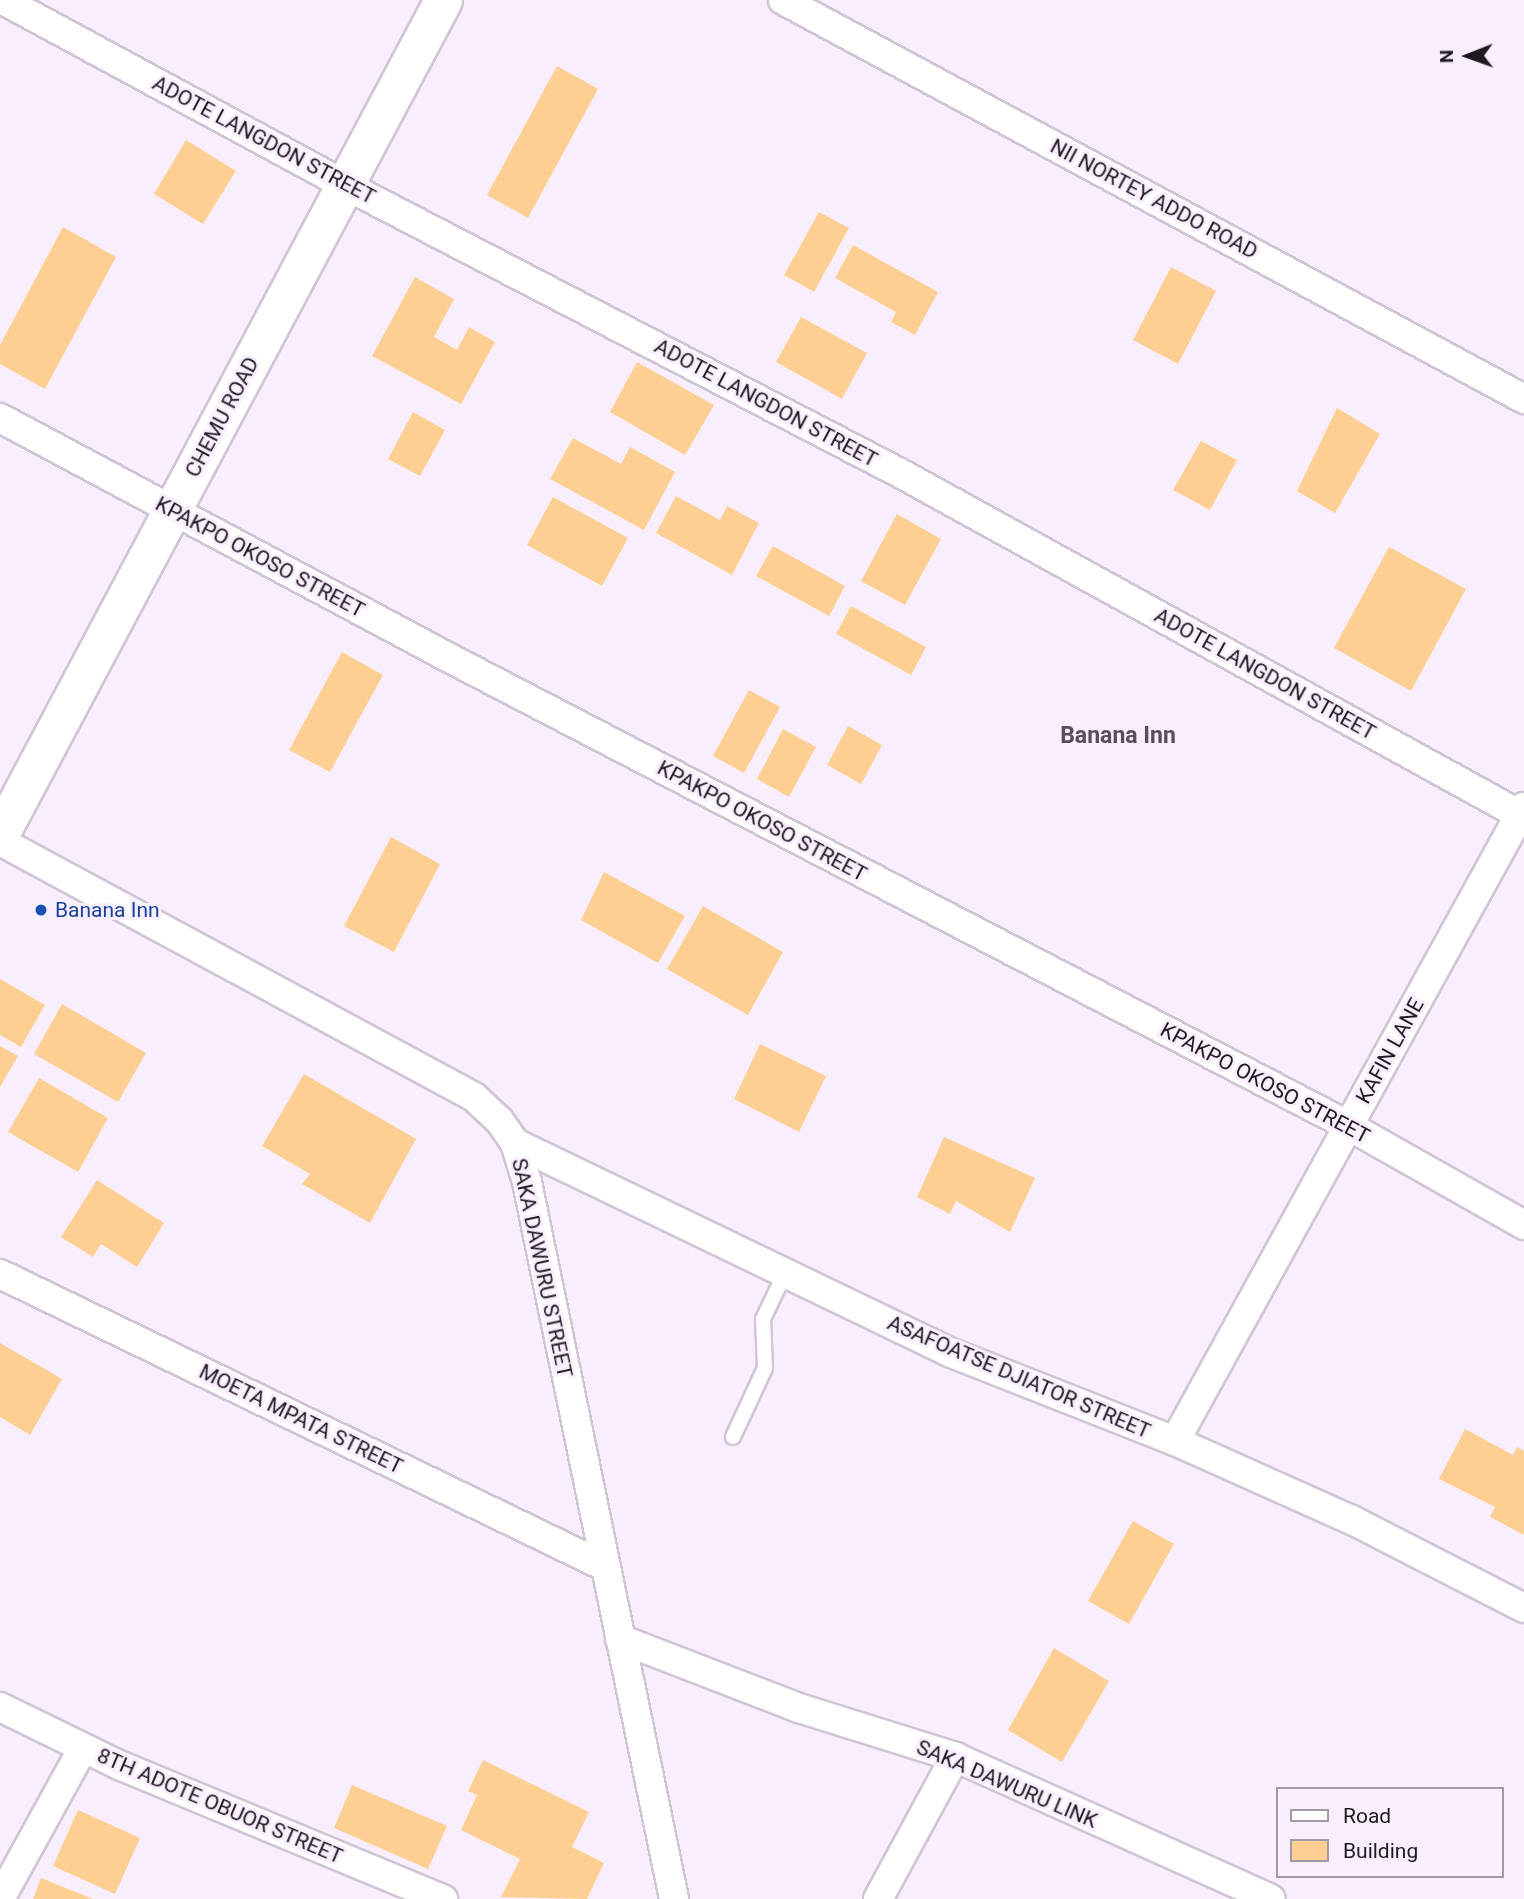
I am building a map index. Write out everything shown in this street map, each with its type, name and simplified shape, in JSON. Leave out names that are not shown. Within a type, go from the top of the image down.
[{"type":"street","name":"ADOTE LANGDON STREET","points":[[4,0],[345,185],[900,473],[1523,813]]},
{"type":"street","name":"CHEMU ROAD","points":[[0,834],[443,0]]},
{"type":"street","name":"NII NORTEY ADDO ROAD","points":[[783,0],[1524,399]]},
{"type":"street","name":"KPAKPO OKOSO STREET","points":[[0,418],[1349,1126],[1524,1225]]},
{"type":"street","name":"KAFIN LANE","points":[[1175,1441],[1523,813]]},
{"type":"street","name":"SAKA DAWURU STREET","points":[[0,841],[474,1097],[499,1119],[515,1143],[527,1182],[602,1565],[674,1899]]},
{"type":"street","name":"ASAFOATSE DJIATOR STREET","points":[[515,1143],[949,1352],[1175,1441],[1352,1520],[1524,1608]]},
{"type":"street","name":"MOETA MPATA STREET","points":[[0,1274],[602,1565]]},
{"type":"street","name":"SAKA DAWURU LINK","points":[[620,1639],[799,1708],[955,1757],[1271,1899]]},
{"type":"street","name":"8TH ADOTE OBUOR STREET","points":[[0,1707],[83,1748],[443,1899]]},
{"type":"street","points":[[0,1899],[83,1748]]},
{"type":"street","points":[[878,1899],[955,1757]]},
{"type":"lane","points":[[733,1437],[765,1368],[763,1319],[785,1273]]},
{"type":"building","points":[[557,66],[598,89],[528,218],[487,195]]},
{"type":"building","points":[[186,140],[236,171],[203,224],[154,194]]},
{"type":"building","points":[[819,212],[849,228],[814,292],[784,275]]},
{"type":"building","points":[[63,227],[116,257],[45,389],[0,364],[0,345]]},
{"type":"building","points":[[853,245],[938,292],[915,335],[891,322],[896,312],[835,278]]},
{"type":"building","points":[[1171,267],[1216,291],[1178,364],[1133,340]]},
{"type":"building","points":[[415,277],[454,299],[434,337],[457,350],[469,327],[495,342],[461,404],[372,356]]},
{"type":"building","points":[[801,317],[867,353],[842,399],[776,362]]},
{"type":"building","points":[[637,362],[714,405],[685,455],[610,412]]},
{"type":"building","points":[[1337,408],[1380,434],[1335,513],[1297,491]]},
{"type":"building","points":[[413,412],[445,430],[420,476],[388,459]]},
{"type":"building","points":[[573,438],[621,464],[630,447],[675,472],[644,530],[550,479]]},
{"type":"building","points":[[1201,441],[1237,460],[1210,510],[1173,490]]},
{"type":"building","points":[[676,496],[720,520],[727,506],[759,523],[732,575],[656,533]]},
{"type":"building","points":[[553,497],[628,538],[602,586],[527,545]]},
{"type":"building","points":[[897,514],[941,539],[905,605],[861,581]]},
{"type":"building","points":[[773,546],[845,586],[829,616],[756,576]]},
{"type":"building","points":[[1389,547],[1466,589],[1411,691],[1334,648]]},
{"type":"building","points":[[851,606],[926,647],[911,675],[836,634]]},
{"type":"building","points":[[342,652],[383,675],[330,772],[289,750]]},
{"type":"building","points":[[749,690],[780,707],[744,773],[713,756]]},
{"type":"building","points":[[848,726],[882,745],[861,784],[827,765]]},
{"type":"building","points":[[783,729],[816,747],[789,797],[757,779]]},
{"type":"building","points":[[391,837],[440,864],[394,952],[344,926]]},
{"type":"building","points":[[604,872],[685,916],[658,963],[581,920]]},
{"type":"building","points":[[703,906],[783,952],[748,1015],[667,969]]},
{"type":"building","points":[[0,979],[45,1005],[21,1047],[0,1035]]},
{"type":"building","points":[[62,1004],[146,1053],[118,1102],[34,1054]]},
{"type":"building","points":[[760,1044],[826,1076],[799,1132],[734,1099]]},
{"type":"building","points":[[0,1046],[18,1056],[0,1087]]},
{"type":"building","points":[[304,1074],[416,1139],[370,1223],[302,1184],[310,1174],[262,1146]]},
{"type":"building","points":[[39,1078],[108,1118],[78,1172],[8,1132]]},
{"type":"building","points":[[944,1137],[1035,1178],[1010,1232],[956,1201],[950,1214],[917,1197]]},
{"type":"building","points":[[97,1180],[164,1223],[137,1267],[101,1244],[93,1257],[61,1237]]},
{"type":"building","points":[[0,1343],[62,1379],[30,1435],[0,1417]]},
{"type":"building","points":[[1465,1429],[1513,1455],[1517,1447],[1524,1451],[1524,1535],[1490,1517],[1495,1507],[1439,1479]]},
{"type":"building","points":[[1133,1521],[1174,1544],[1129,1624],[1088,1601]]},
{"type":"building","points":[[1054,1648],[1109,1681],[1062,1762],[1008,1730]]},
{"type":"building","points":[[483,1760],[589,1812],[572,1847],[604,1863],[587,1899],[501,1897],[520,1859],[461,1830],[477,1795],[468,1791]]},
{"type":"building","points":[[352,1785],[447,1826],[428,1869],[334,1828]]},
{"type":"building","points":[[78,1810],[140,1838],[115,1894],[53,1866]]},
{"type":"building","points":[[41,1878],[93,1899],[33,1899]]},
{"type":"place","name":"Banana Inn","points":[[41,910]]},
{"type":"district","name":"Banana Inn","points":[[1118,736]]}]
